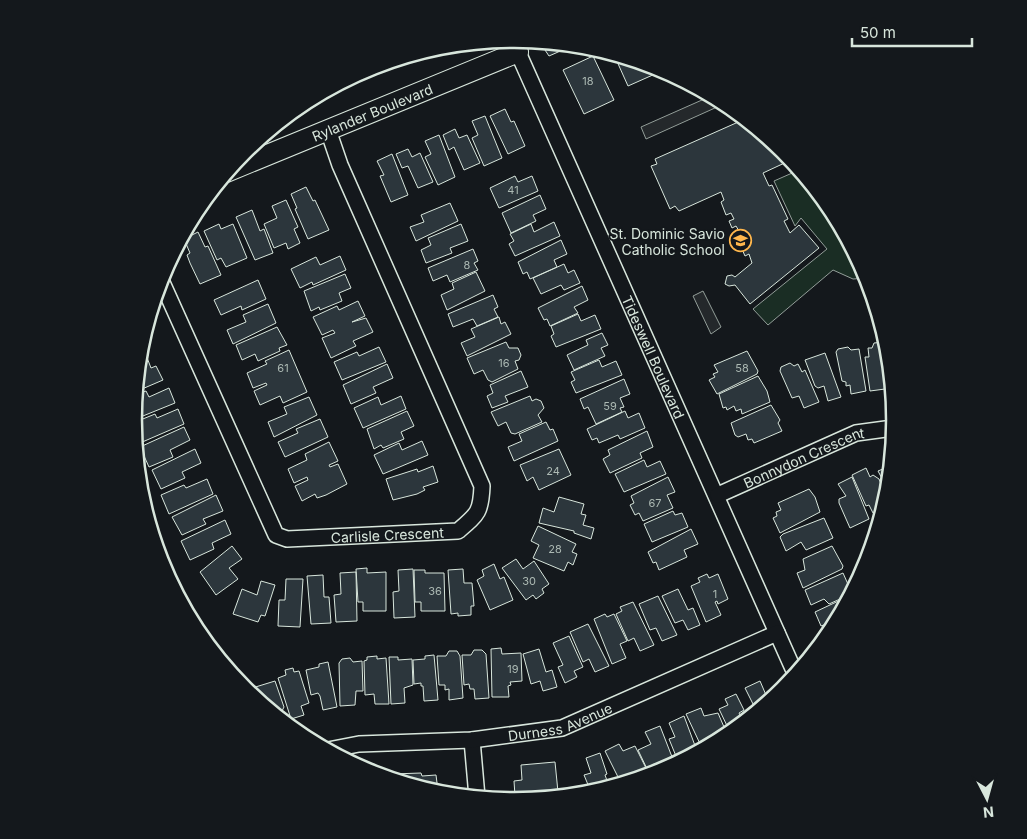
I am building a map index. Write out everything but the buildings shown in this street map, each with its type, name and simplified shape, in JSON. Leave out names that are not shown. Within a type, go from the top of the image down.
[{"type":"street","name":"Rylander Boulevard","points":[[241,166],[328,130],[508,48]]},
{"type":"street","name":"Tideswell Boulevard","points":[[516,48],[718,495],[792,666]]},
{"type":"street","name":"Carlisle Crescent","points":[[165,289],[276,534],[287,539],[458,531],[473,519],[481,508],[482,486],[344,174],[328,130]]},
{"type":"street","name":"Bonnydon Crescent","points":[[718,495],[856,433],[886,429]]},
{"type":"street","name":"Durness Avenue","points":[[339,748],[359,744],[472,740],[562,728],[777,633]]},
{"type":"street","points":[[472,740],[476,789]]},
{"type":"green space","points":[[793,174],[809,193],[836,234],[858,279],[853,279],[833,270],[768,325],[753,309],[827,249],[801,218],[795,226],[774,181]]},
{"type":"shaded area","points":[[704,99],[716,107],[646,139],[641,127]]},
{"type":"shaded area","points":[[703,291],[721,327],[711,334],[693,296]]},
{"type":"place","name":"St. Dominic Savio Catholic School","points":[[741,241]]}]
